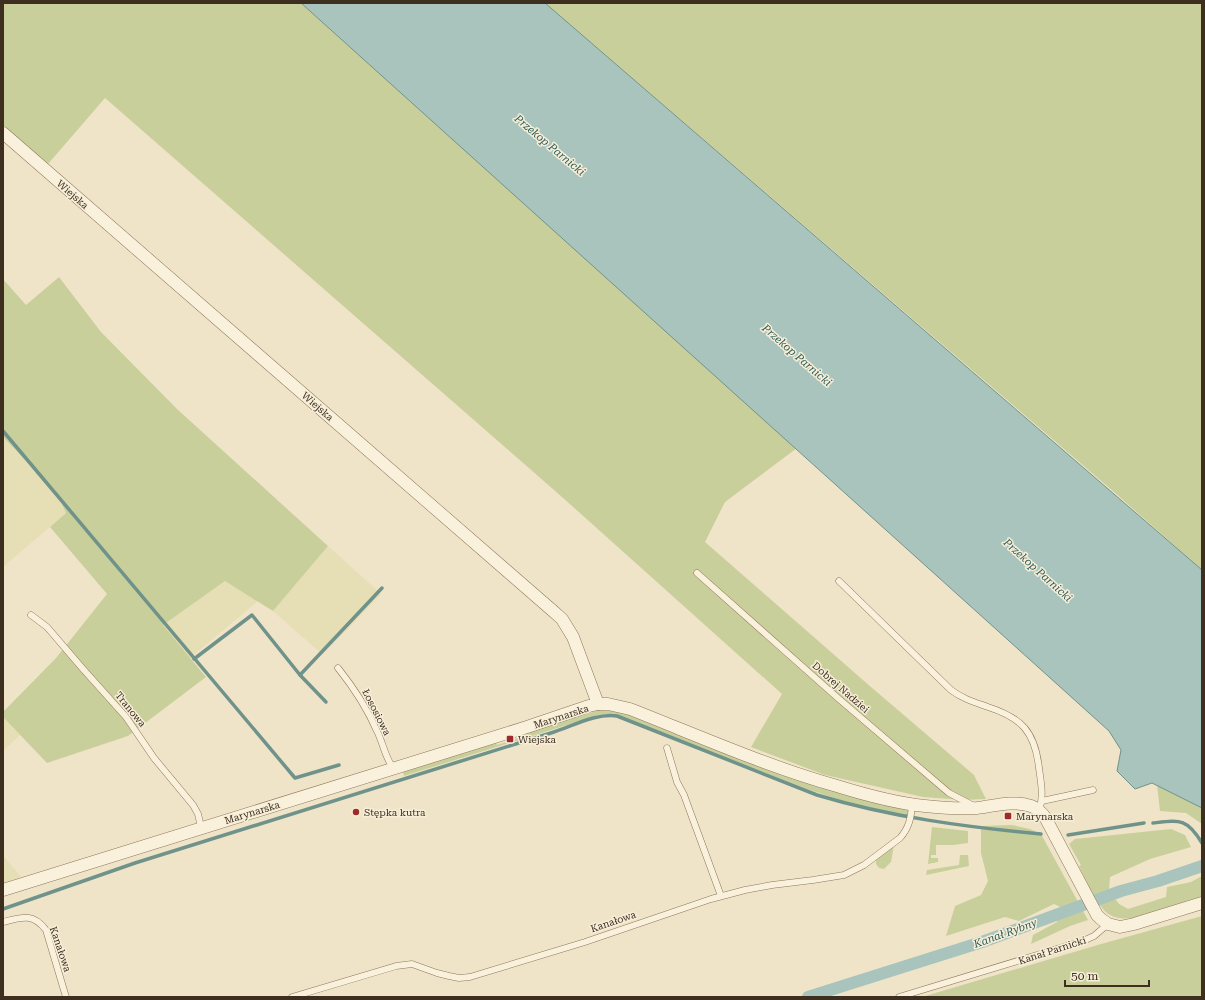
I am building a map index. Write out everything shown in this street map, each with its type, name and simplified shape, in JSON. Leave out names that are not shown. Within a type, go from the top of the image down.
[{"type":"street","name":"Wiejska","points":[[3,133],[562,619],[573,637],[598,704]]},
{"type":"street","name":"Marynarska","points":[[3,890],[598,704],[608,704],[630,709],[758,760],[803,776],[912,808],[977,808],[1019,804],[1032,806],[1043,811]]},
{"type":"street","points":[[1043,811],[1094,910],[1101,919],[1108,924],[1114,926],[1127,926],[1202,903]]},
{"type":"lane","name":"Dobrej Nadziei","points":[[697,573],[833,694],[949,793],[977,808]]},
{"type":"lane","points":[[839,581],[951,690],[962,698],[1003,712],[1018,721],[1032,736],[1036,747],[1043,811],[1093,790]]},
{"type":"lane","name":"Tranowa","points":[[32,615],[48,627],[83,669],[126,716],[154,758],[193,805],[198,814],[201,827]]},
{"type":"lane","name":"Łososiowa","points":[[338,668],[367,709],[389,763],[393,768]]},
{"type":"lane","points":[[667,748],[677,782],[684,795],[721,896]]},
{"type":"lane","name":"Kanałowa","points":[[292,997],[396,966],[412,964],[449,976],[459,978],[470,977],[585,942],[721,896],[772,885],[844,875],[864,865],[905,832],[909,824],[912,808]]},
{"type":"lane","name":"Kanałowa","points":[[3,922],[20,918],[31,918],[40,923],[46,930],[66,997]]},
{"type":"lane","name":"Kanał Parnicki","points":[[899,997],[1083,941],[1094,936],[1108,924]]},
{"type":"shaded area","points":[[3,437],[56,492],[66,513],[3,567]]},
{"type":"shaded area","points":[[328,546],[381,594],[322,654],[273,611]]},
{"type":"shaded area","points":[[225,581],[258,601],[190,658],[163,625]]},
{"type":"shaded area","points":[[3,717],[20,735],[3,751]]},
{"type":"shaded area","points":[[3,855],[21,877],[3,883]]},
{"type":"green space","points":[[3,3],[301,3],[797,448],[725,502],[705,542],[974,775],[986,799],[962,800],[923,797],[825,775],[751,747],[782,694],[562,497],[105,98],[48,164],[3,126]]},
{"type":"green space","points":[[545,3],[1202,3],[1202,570],[1114,492]]},
{"type":"green space","points":[[59,277],[101,332],[177,409],[328,546],[273,611],[225,581],[163,625],[206,677],[128,736],[47,763],[3,717],[3,712],[56,658],[107,594],[50,527],[66,513],[56,492],[3,437],[3,279],[26,305]]},
{"type":"green space","points":[[599,710],[621,712],[716,750],[877,803],[909,810],[908,816],[843,801],[810,790],[615,715],[608,714],[599,715],[404,776],[403,771],[496,742],[497,745],[521,737],[520,735]]},
{"type":"green space","points":[[1157,785],[1202,808],[1202,824],[1186,813],[1160,811]]},
{"type":"green space","points":[[1012,825],[1030,829],[1041,834],[1088,920],[1070,926],[1031,944],[1033,935],[1057,922],[1060,907],[1054,904],[1019,921],[1005,917],[946,936],[955,906],[981,895],[988,881],[981,853],[981,826]]},
{"type":"green space","points":[[932,827],[968,831],[968,843],[936,845],[936,855],[931,855],[931,858],[938,858],[938,862],[928,864]]},
{"type":"green space","points":[[1171,829],[1185,835],[1191,847],[1150,859],[1110,877],[1109,890],[1119,904],[1128,909],[1166,897],[1167,887],[1191,882],[1202,876],[1202,897],[1191,899],[1151,914],[1137,917],[1124,919],[1112,916],[1103,909],[1096,899],[1079,866],[1081,865],[1069,844],[1075,839]]},
{"type":"green space","points":[[894,845],[891,862],[884,869],[879,868],[876,864],[876,859]]},
{"type":"green space","points":[[960,855],[968,855],[969,866],[926,875],[927,870],[959,865]]},
{"type":"green space","points":[[1202,916],[1202,997],[922,997],[1101,944]]},
{"type":"water","name":"Przekop Parnicki","points":[[301,3],[545,3],[1202,570],[1202,808],[1152,783],[1135,789],[1117,771],[1121,750],[1109,731]]},
{"type":"waterway","points":[[3,431],[295,778],[339,765]]},
{"type":"waterway","points":[[194,659],[252,615],[300,675],[382,588]]},
{"type":"waterway","points":[[300,675],[326,702]]},
{"type":"waterway","points":[[3,909],[135,863],[601,716],[617,716],[817,795],[844,803],[928,820],[1041,834]]},
{"type":"waterway","points":[[1153,823],[1170,821],[1182,822],[1192,829],[1202,843]]},
{"type":"waterway","points":[[1068,835],[1144,823]]},
{"type":"waterway","name":"Kanał Rybny","points":[[808,997],[982,942],[1121,891],[1158,881],[1202,866]]},
{"type":"place","name":"Wiejska","points":[[510,739]]},
{"type":"place","name":"Stępka kutra","points":[[356,812]]},
{"type":"place","name":"Marynarska","points":[[1008,816]]}]
